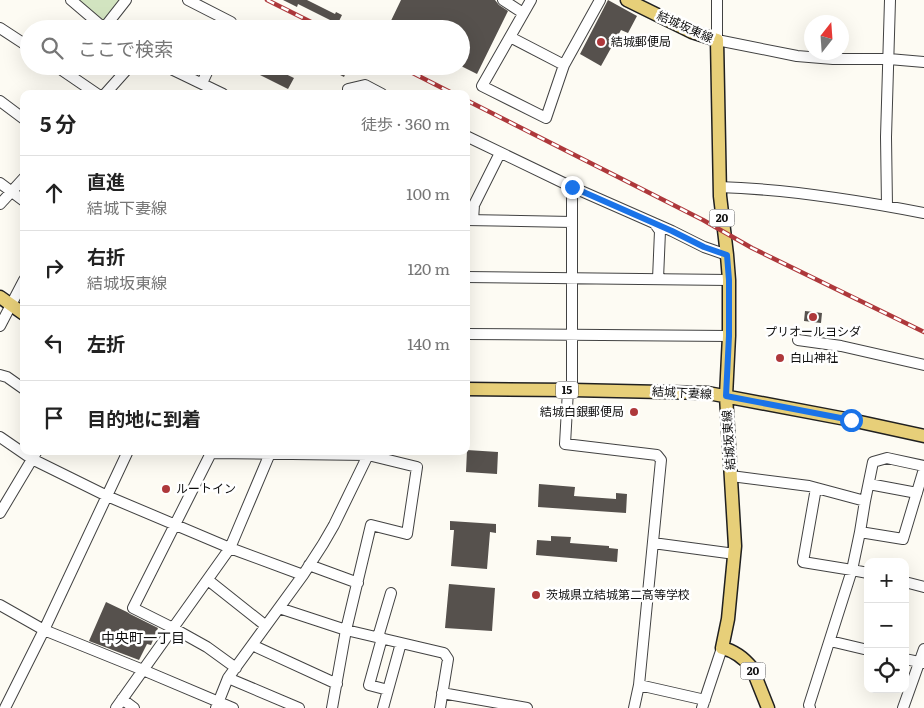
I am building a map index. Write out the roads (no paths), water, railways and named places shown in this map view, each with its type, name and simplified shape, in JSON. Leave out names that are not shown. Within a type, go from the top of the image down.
[{"type":"main road","name":"結城坂東線","points":[[627,0],[692,32],[717,40],[721,208],[729,280],[726,396],[735,554],[728,619],[722,648]]},
{"type":"main road","points":[[5,301],[20,311]]},
{"type":"main road","name":"結城下妻線","points":[[470,389],[701,393],[851,420],[924,436]]},
{"type":"main road","name":"20","points":[[722,648],[736,653],[752,668],[768,708]]},
{"type":"street","points":[[70,0],[94,20]]},
{"type":"street","points":[[110,20],[126,0]]},
{"type":"street","points":[[188,0],[227,20]]},
{"type":"street","points":[[504,0],[523,13]]},
{"type":"street","points":[[531,0],[482,86],[546,118],[564,65],[600,0]]},
{"type":"street","points":[[717,0],[717,40],[797,56],[924,62]]},
{"type":"street","points":[[887,206],[886,117],[890,0]]},
{"type":"street","points":[[0,28],[20,41]]},
{"type":"street","points":[[510,37],[564,65]]},
{"type":"street","points":[[69,75],[90,90]]},
{"type":"street","points":[[109,90],[122,75]]},
{"type":"street","points":[[184,75],[215,90]]},
{"type":"street","points":[[202,84],[206,75]]},
{"type":"street","points":[[348,90],[365,85],[374,90]]},
{"type":"street","points":[[0,101],[20,116]]},
{"type":"street","points":[[470,138],[572,187],[704,247],[727,255]]},
{"type":"street","points":[[500,152],[474,206],[470,220],[572,222]]},
{"type":"street","points":[[0,182],[20,198]]},
{"type":"street","points":[[0,204],[20,182]]},
{"type":"street","points":[[572,187],[572,334],[570,390],[564,444],[657,455],[661,460],[639,685],[634,708]]},
{"type":"street","points":[[720,187],[827,197],[924,213]]},
{"type":"street","points":[[655,224],[660,231],[658,278]]},
{"type":"street","points":[[470,277],[729,280]]},
{"type":"street","points":[[0,326],[5,301],[20,284]]},
{"type":"street","points":[[470,334],[729,336]]},
{"type":"street","points":[[798,340],[841,346],[924,364]]},
{"type":"street","points":[[0,376],[7,377],[20,385]]},
{"type":"street","points":[[0,437],[20,448]]},
{"type":"street","points":[[0,513],[34,455],[107,496],[230,548],[303,575]]},
{"type":"street","points":[[5,708],[126,455]]},
{"type":"street","points":[[209,455],[133,608],[207,647],[236,668]]},
{"type":"street","points":[[134,708],[119,704],[230,548],[269,455]]},
{"type":"street","points":[[217,705],[228,678],[303,575],[334,525],[368,455]]},
{"type":"street","points":[[332,708],[346,630],[371,524],[407,534],[417,467],[376,455]]},
{"type":"street","points":[[810,708],[809,705],[852,570],[873,462],[887,458],[924,467],[903,539],[860,532]]},
{"type":"street","points":[[732,476],[809,486],[865,501]]},
{"type":"street","points":[[869,484],[917,493]]},
{"type":"street","points":[[816,488],[803,562],[864,572]]},
{"type":"street","points":[[653,543],[735,554]]},
{"type":"street","points":[[309,565],[358,583]]},
{"type":"street","points":[[208,580],[266,626]]},
{"type":"street","points":[[909,583],[924,587]]},
{"type":"street","points":[[388,690],[369,685],[391,593]]},
{"type":"street","points":[[0,605],[44,630],[143,670],[217,705],[233,708]]},
{"type":"street","points":[[278,608],[346,630],[444,653],[448,659],[440,708]]},
{"type":"street","points":[[830,641],[864,649]]},
{"type":"street","points":[[383,708],[400,642]]},
{"type":"street","points":[[252,645],[337,684]]},
{"type":"street","points":[[639,685],[704,704],[722,648]]},
{"type":"street","points":[[903,708],[922,663],[924,649]]},
{"type":"street","points":[[909,660],[922,663]]},
{"type":"street","points":[[228,678],[299,708]]},
{"type":"street","points":[[442,693],[527,708]]},
{"type":"railway","points":[[267,0],[307,20]]},
{"type":"railway","points":[[417,75],[446,90]]},
{"type":"railway","points":[[470,102],[703,220],[752,248],[924,332]]},
{"type":"place","name":"結城郵便局","points":[[601,42]]},
{"type":"place","name":"プリオールヨシダ","points":[[813,317]]},
{"type":"place","name":"白山神社","points":[[780,358]]},
{"type":"place","name":"結城白銀郵便局","points":[[634,412]]},
{"type":"place","name":"ルートイン","points":[[166,489]]},
{"type":"place","name":"茨城県立結城第二高等学校","points":[[536,595]]},
{"type":"district","name":"中央町一丁目","points":[[143,638]]}]
